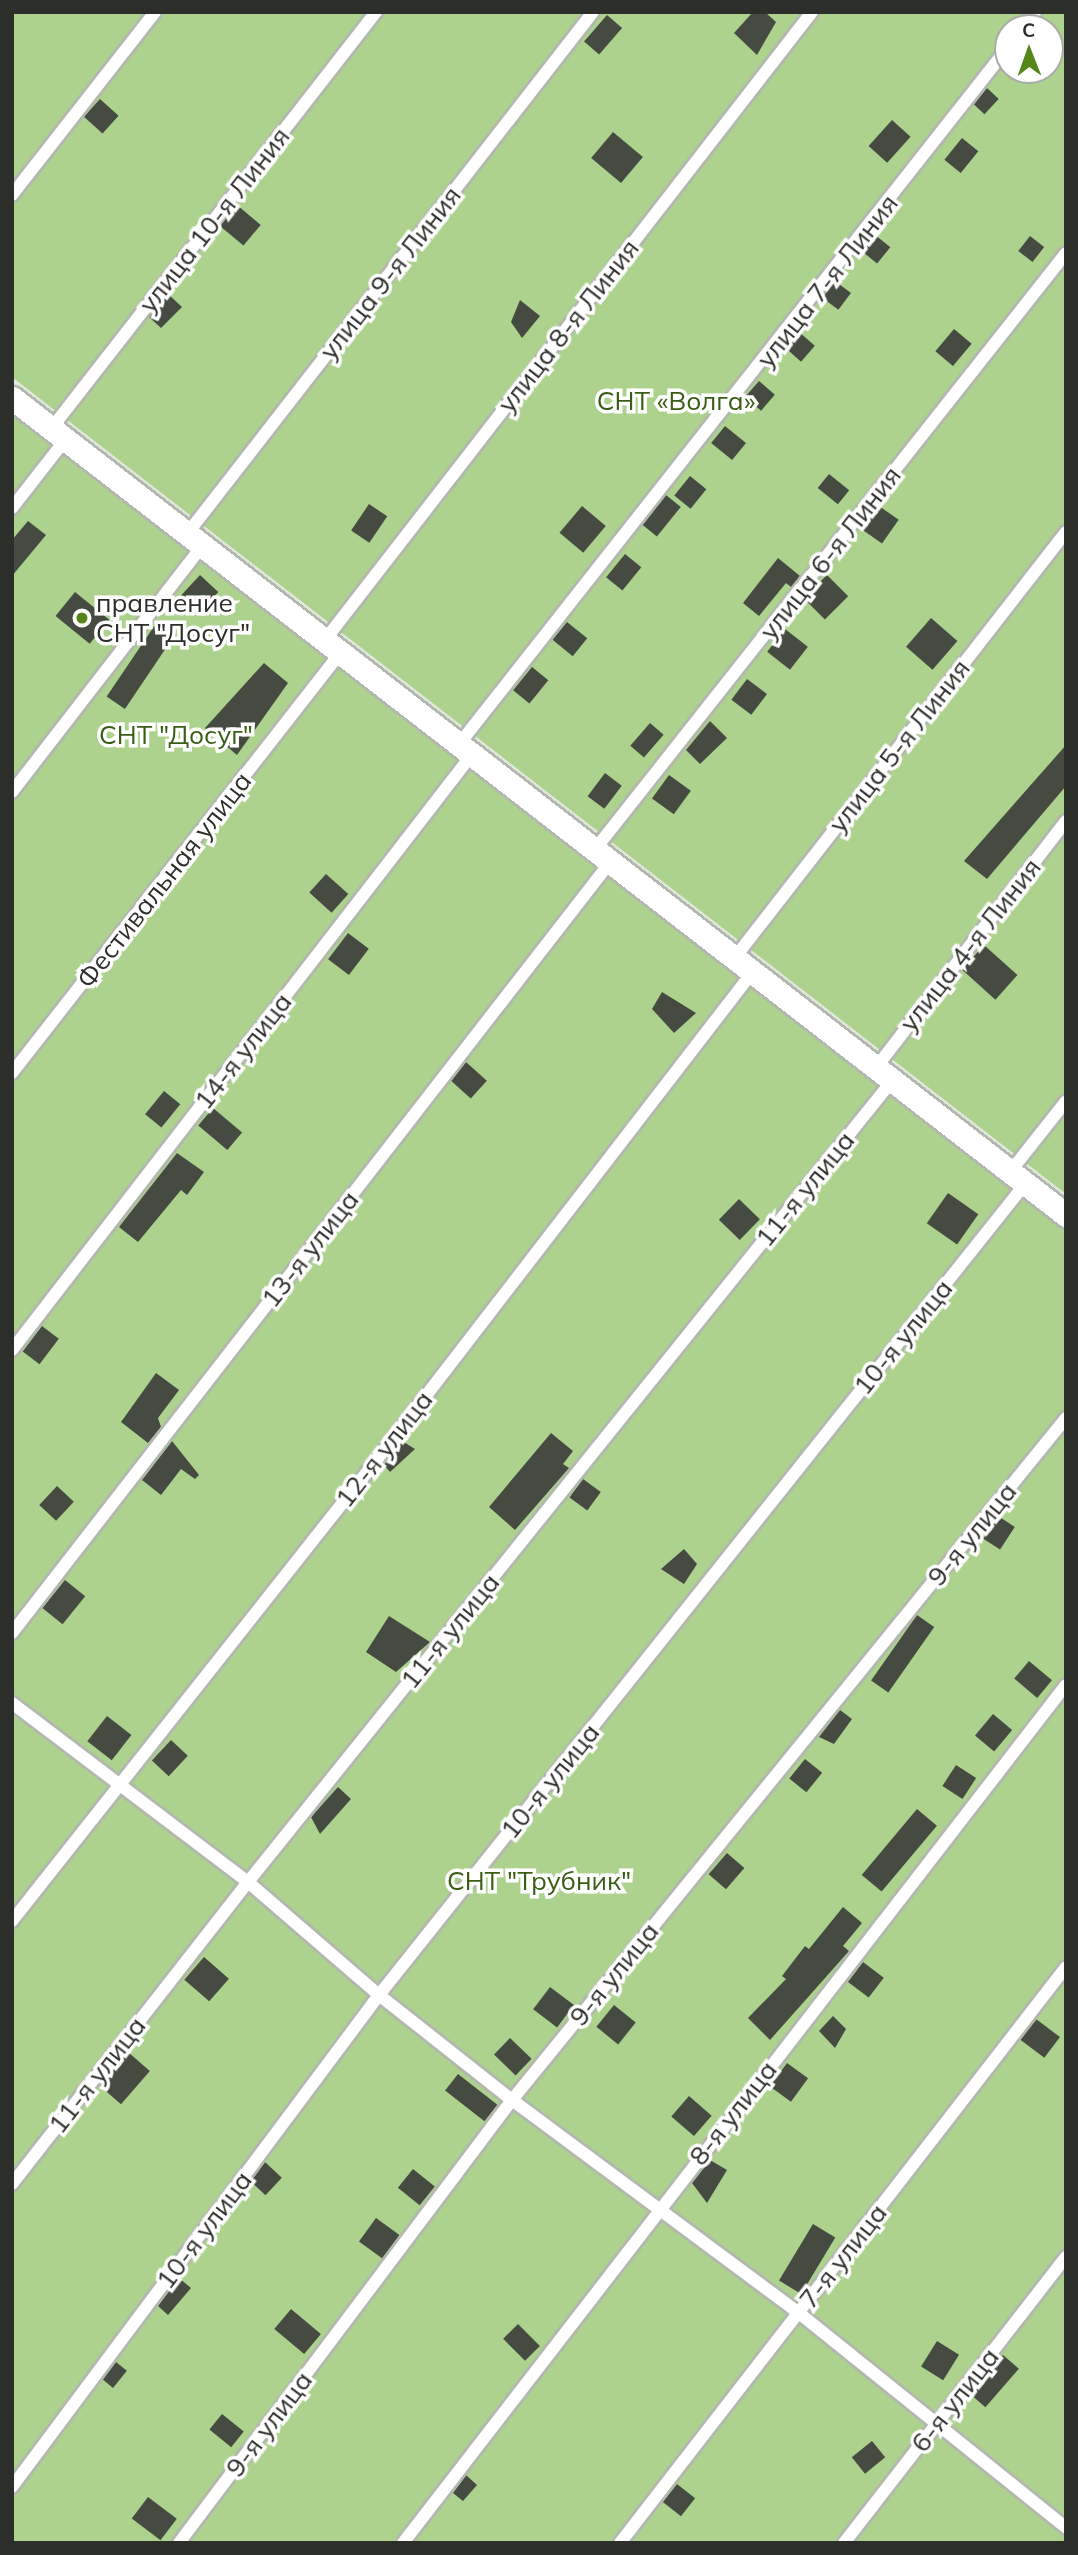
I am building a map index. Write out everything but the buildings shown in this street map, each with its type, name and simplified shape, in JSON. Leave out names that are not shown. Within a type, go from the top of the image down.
[{"type":"street","points":[[12,398],[466,748],[601,858],[1066,1215]]},
{"type":"lane","points":[[12,195],[155,12]]},
{"type":"lane","name":"улица 10-я Линия","points":[[12,508],[58,434],[376,12]]},
{"type":"lane","name":"улица 9-я Линия","points":[[12,792],[195,540],[593,12]]},
{"type":"lane","name":"улица 8-я Линия","points":[[333,646],[812,12]]},
{"type":"lane","name":"улица 7-я Линия","points":[[466,748],[994,65]]},
{"type":"lane","name":"улица 6-я Линия","points":[[601,858],[1066,253]]},
{"type":"lane","name":"улица 5-я Линия","points":[[742,967],[1066,532]]},
{"type":"lane","name":"Фестивальная улица","points":[[12,1073],[333,646]]},
{"type":"lane","name":"14-я улица","points":[[12,1350],[466,748]]},
{"type":"lane","name":"улица 4-я Линия","points":[[883,1075],[1066,821]]},
{"type":"lane","name":"13-я улица","points":[[12,1633],[601,858]]},
{"type":"lane","name":"12-я улица","points":[[12,1921],[118,1788],[742,967]]},
{"type":"lane","name":"11-я улица","points":[[12,2184],[883,1075]]},
{"type":"lane","name":"10-я улица","points":[[12,2487],[379,1996],[1018,1178],[1066,1101]]},
{"type":"lane","name":"9-я улица","points":[[179,2543],[512,2100],[1066,1419]]},
{"type":"lane","name":"8-я улица","points":[[402,2543],[1066,1685]]},
{"type":"lane","points":[[12,1703],[118,1788],[248,1882],[379,1996],[512,2100],[799,2313],[1066,2528]]},
{"type":"lane","name":"7-я улица","points":[[620,2543],[1066,1967]]},
{"type":"lane","name":"6-я улица","points":[[844,2543],[1066,2257]]},
{"type":"green space","name":"СНТ «Волга»","points":[[12,12],[1066,12],[1066,1194],[12,377]]},
{"type":"green space","name":"СНТ \"Трубник\"","points":[[12,404],[405,706],[395,719],[406,707],[1066,1219],[1066,2543],[12,2543]]},
{"type":"place","name":"правление СНТ \"Досуг\"","points":[[82,618]]},
{"type":"park label","name":"СНТ \"Досуг\"","points":[[176,735]]}]
